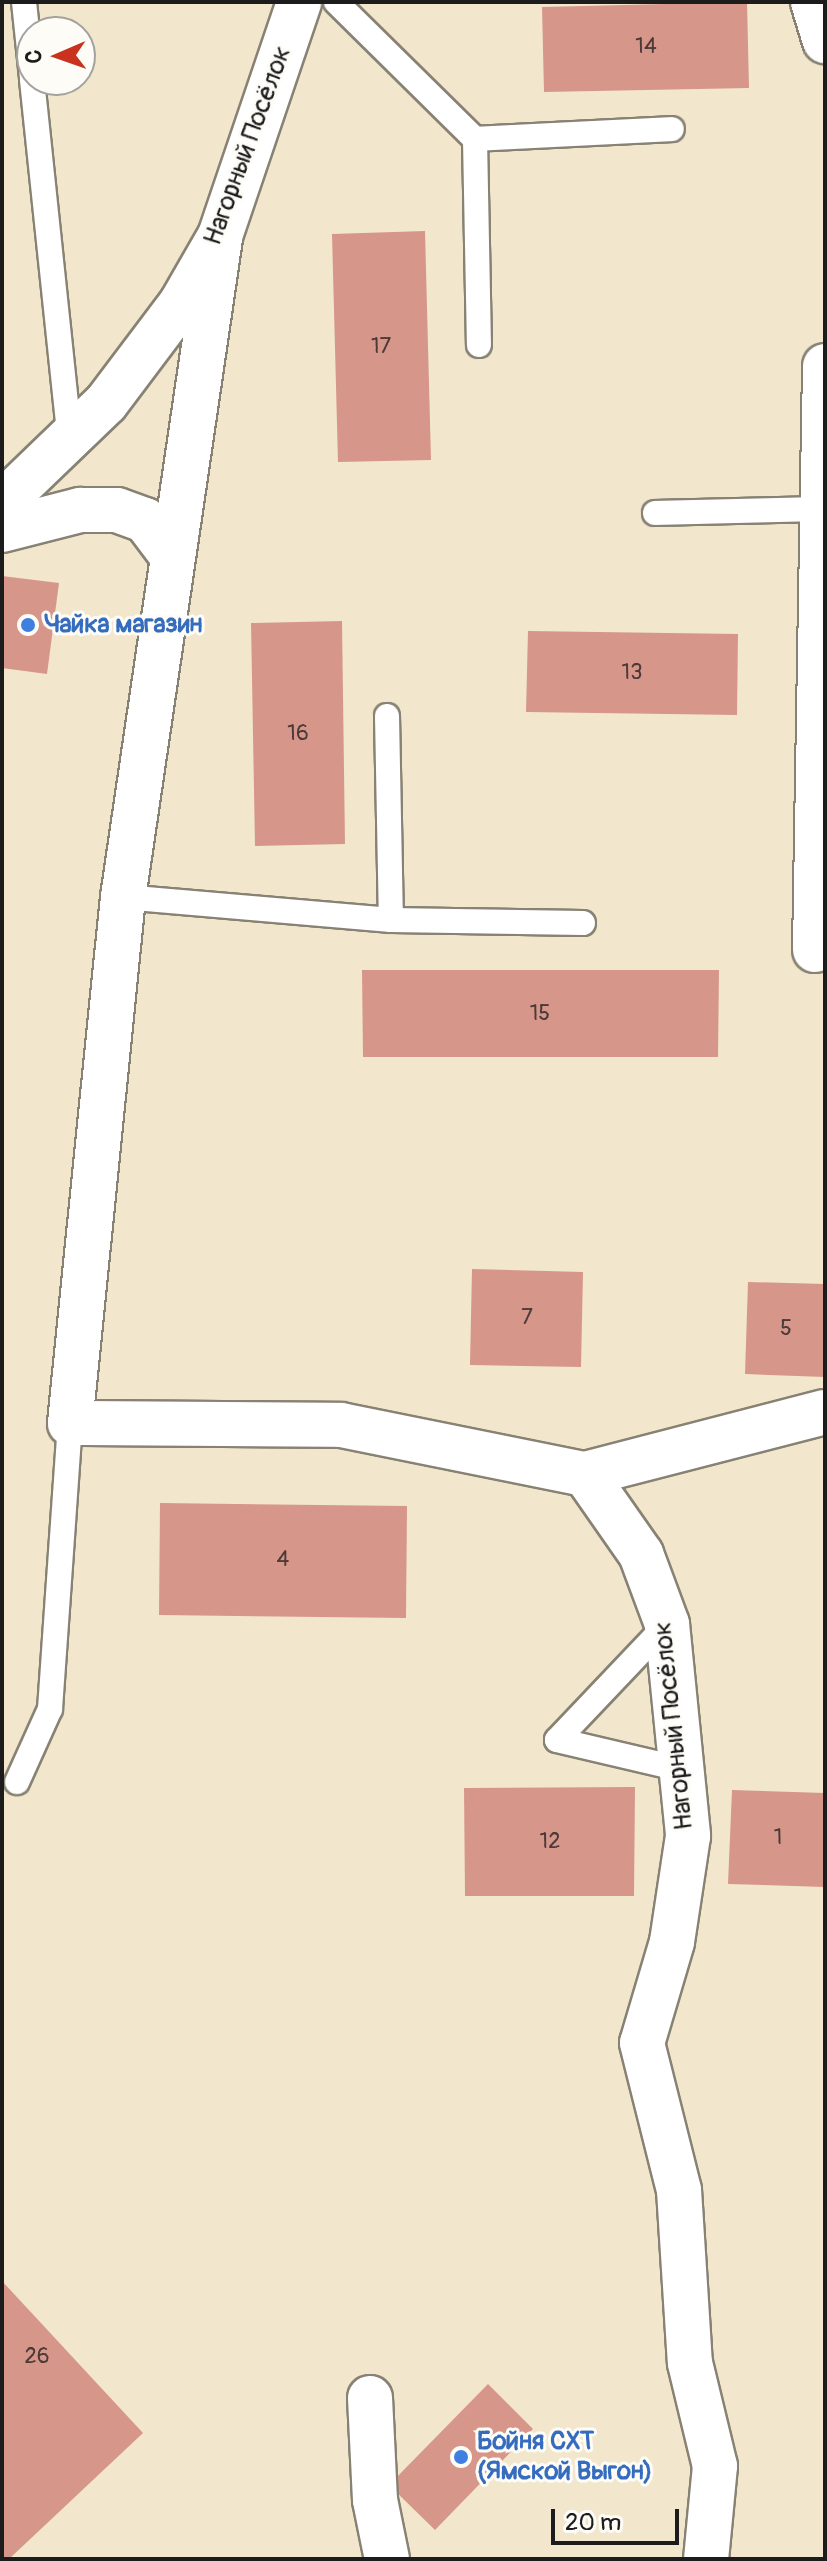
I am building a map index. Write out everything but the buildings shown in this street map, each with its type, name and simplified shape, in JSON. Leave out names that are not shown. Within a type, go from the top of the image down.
[{"type":"street","name":"Нагорный Посёлок","points":[[2,503],[70,439],[143,363],[220,236],[299,2]]},
{"type":"street","points":[[813,2],[825,41]]},
{"type":"street","points":[[220,236],[123,897],[70,1423],[341,1425],[585,1474],[825,1412]]},
{"type":"street","points":[[815,950],[825,366]]},
{"type":"street","points":[[2,530],[80,510],[117,510],[145,520],[173,557]]},
{"type":"street","name":"Нагорный Посёлок","points":[[585,1474],[641,1554],[667,1624],[688,1836],[672,1942],[642,2043],[655,2117],[679,2190],[690,2363],[715,2466],[706,2559]]},
{"type":"street","points":[[370,2398],[375,2500],[387,2559]]},
{"type":"lane","points":[[336,2],[475,139],[479,345]]},
{"type":"lane","points":[[34,96],[70,439]]},
{"type":"lane","points":[[475,139],[672,129]]},
{"type":"lane","points":[[655,513],[823,509]]},
{"type":"lane","points":[[387,716],[391,920]]},
{"type":"lane","points":[[123,897],[391,920],[583,923]]},
{"type":"lane","points":[[17,1782],[50,1709],[70,1423]]},
{"type":"lane","points":[[667,1624],[557,1740],[681,1769]]},
{"type":"place","name":"Чайка магазин","points":[[28,625]]},
{"type":"place","name":"Бойня СХТ (Ямской Выгон)","points":[[461,2457]]}]
